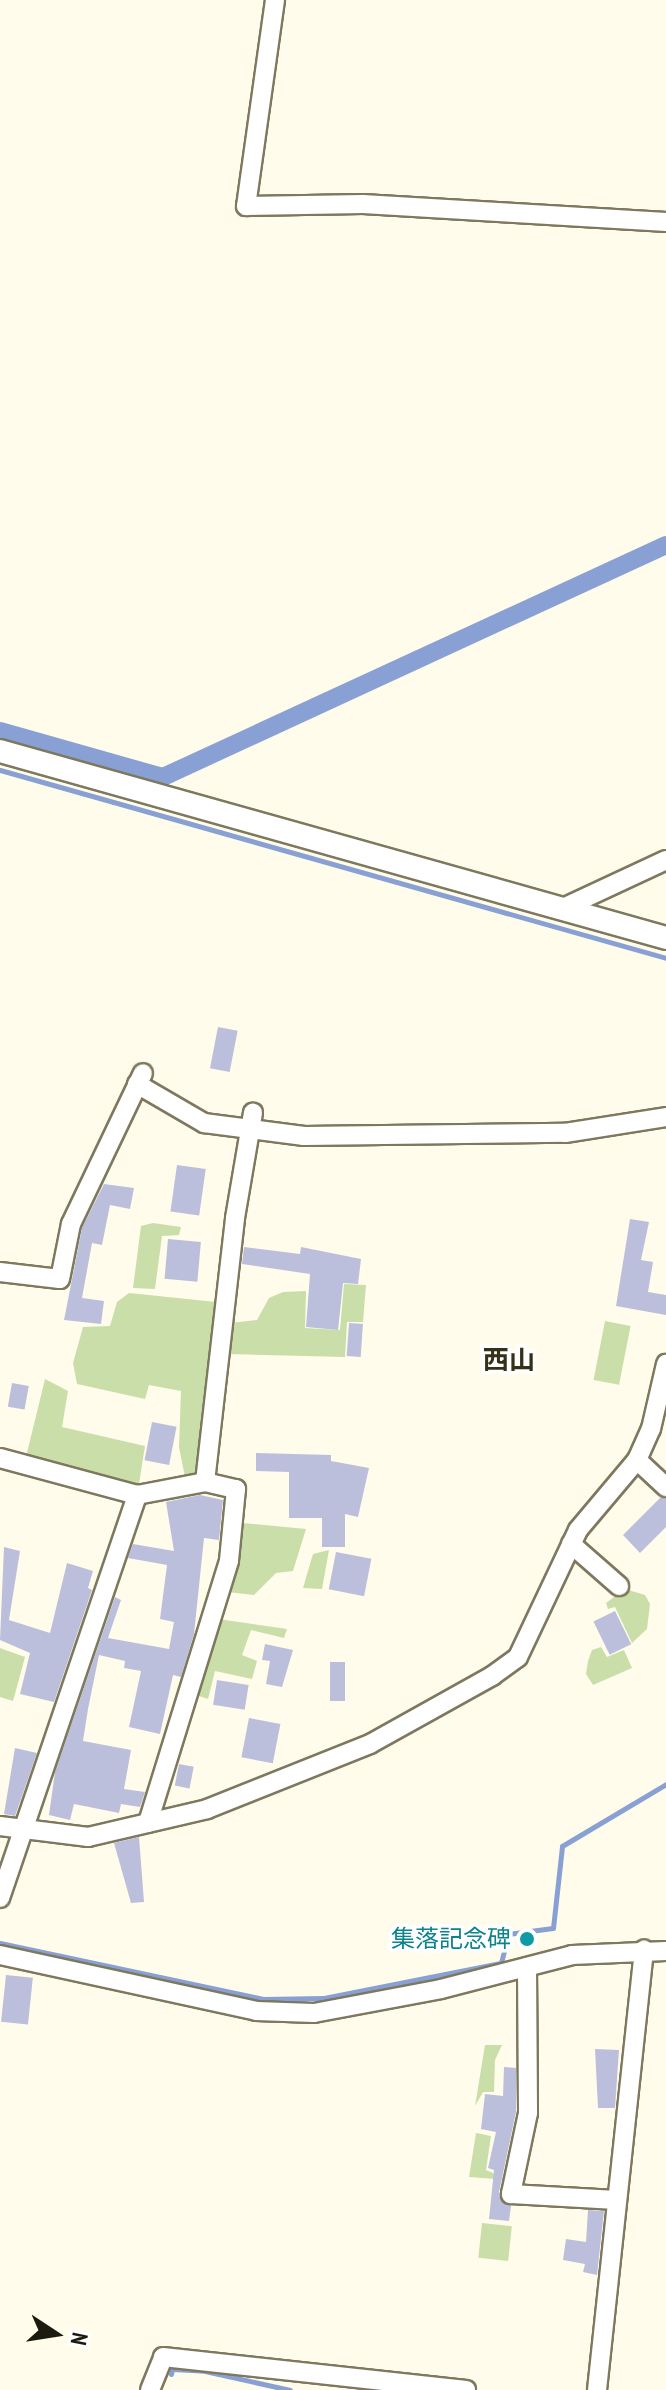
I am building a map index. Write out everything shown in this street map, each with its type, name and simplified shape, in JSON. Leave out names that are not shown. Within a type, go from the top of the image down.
[{"type":"street","points":[[275,0],[246,206],[363,204],[666,222]]},
{"type":"street","points":[[0,751],[666,938]]},
{"type":"street","points":[[561,909],[666,860]]},
{"type":"street","points":[[0,1272],[60,1279],[71,1224],[140,1078],[204,1123],[251,1122],[362,1136],[565,1133],[666,1117]]},
{"type":"street","points":[[205,1482],[251,1122]]},
{"type":"street","points":[[0,1826],[88,1837],[271,1787],[370,1744],[492,1676],[518,1657],[571,1544],[637,1460],[651,1429],[666,1364]]},
{"type":"street","points":[[0,1458],[137,1495],[205,1482],[236,1489],[236,1518],[229,1561],[148,1823]]},
{"type":"street","points":[[637,1460],[666,1487]]},
{"type":"street","points":[[0,1898],[137,1495]]},
{"type":"street","points":[[571,1544],[619,1586]]},
{"type":"street","points":[[0,1955],[256,2011],[314,2013],[572,1955],[644,1949],[666,1951]]},
{"type":"street","points":[[597,2390],[644,1949]]},
{"type":"street","points":[[527,1967],[528,2113],[511,2194],[616,2200]]},
{"type":"street","points":[[150,2390],[163,2357],[466,2390]]},
{"type":"green space","points":[[153,1223],[181,1227],[179,1235],[162,1236],[155,1289],[133,1288],[141,1226]]},
{"type":"green space","points":[[344,1284],[366,1285],[363,1322],[347,1322],[345,1357],[226,1354],[231,1323],[257,1320],[269,1298],[283,1292],[306,1291],[305,1328],[340,1330]]},
{"type":"green space","points":[[129,1293],[216,1302],[201,1476],[185,1477],[179,1447],[181,1391],[149,1385],[145,1399],[77,1384],[73,1363],[83,1327],[110,1326],[117,1302]]},
{"type":"green space","points":[[605,1321],[631,1326],[619,1385],[594,1380]]},
{"type":"green space","points":[[45,1379],[68,1391],[62,1427],[145,1446],[139,1484],[26,1457]]},
{"type":"green space","points":[[243,1523],[306,1529],[293,1571],[276,1573],[254,1595],[227,1592]]},
{"type":"green space","points":[[329,1550],[322,1589],[303,1588],[313,1554]]},
{"type":"green space","points":[[625,1589],[645,1595],[650,1604],[647,1629],[632,1643],[615,1607],[608,1609],[606,1603]]},
{"type":"green space","points":[[218,1619],[287,1629],[284,1638],[251,1630],[242,1655],[257,1661],[252,1679],[215,1671],[208,1699],[193,1694]]},
{"type":"green space","points":[[601,1647],[607,1657],[624,1650],[632,1668],[593,1685],[586,1674],[588,1661],[592,1650]]},
{"type":"green space","points":[[0,1648],[25,1657],[13,1701],[0,1697]]},
{"type":"green space","points":[[485,2045],[502,2045],[495,2060],[494,2092],[483,2092],[475,2106]]},
{"type":"green space","points":[[476,2133],[491,2136],[486,2170],[509,2180],[469,2177]]},
{"type":"green space","points":[[482,2223],[512,2226],[508,2261],[478,2258]]},
{"type":"building","points":[[218,1027],[238,1031],[230,1072],[210,1068]]},
{"type":"building","points":[[177,1165],[206,1169],[199,1216],[170,1212]]},
{"type":"building","points":[[104,1184],[134,1188],[130,1209],[110,1205],[102,1245],[92,1243],[82,1298],[104,1301],[101,1324],[64,1320],[82,1228]]},
{"type":"building","points":[[630,1219],[649,1222],[641,1260],[653,1262],[648,1292],[666,1295],[666,1315],[616,1306]]},
{"type":"building","points":[[168,1239],[201,1242],[197,1282],[165,1279]]},
{"type":"building","points":[[244,1247],[300,1254],[301,1247],[361,1259],[358,1284],[343,1283],[338,1330],[306,1327],[310,1274],[242,1264]]},
{"type":"building","points":[[349,1323],[363,1324],[361,1357],[347,1356]]},
{"type":"building","points":[[12,1383],[29,1386],[25,1410],[8,1407]]},
{"type":"building","points":[[152,1422],[177,1427],[169,1465],[145,1460]]},
{"type":"building","points":[[256,1453],[331,1455],[331,1461],[369,1468],[358,1517],[345,1514],[345,1547],[322,1547],[322,1518],[289,1518],[289,1472],[256,1471]]},
{"type":"building","points":[[200,1495],[223,1500],[219,1540],[204,1538],[194,1634],[181,1677],[173,1675],[160,1734],[129,1727],[141,1671],[124,1668],[125,1661],[99,1655],[88,1709],[83,1741],[131,1750],[124,1789],[145,1792],[140,1807],[121,1804],[119,1813],[74,1804],[70,1820],[49,1815],[55,1772],[115,1597],[121,1600],[108,1638],[169,1649],[174,1622],[160,1619],[167,1565],[128,1558],[133,1544],[174,1551],[166,1502]]},
{"type":"building","points":[[661,1497],[666,1499],[666,1527],[640,1553],[623,1535]]},
{"type":"building","points":[[4,1547],[20,1551],[9,1620],[50,1633],[67,1563],[93,1571],[88,1588],[92,1590],[54,1702],[20,1694],[30,1653],[0,1640]]},
{"type":"building","points":[[336,1552],[371,1559],[364,1596],[329,1589]]},
{"type":"building","points":[[615,1611],[631,1644],[610,1655],[593,1622]]},
{"type":"building","points":[[265,1644],[293,1650],[282,1687],[266,1684],[270,1661],[262,1660]]},
{"type":"building","points":[[330,1662],[345,1662],[345,1701],[330,1701]]},
{"type":"building","points":[[217,1680],[249,1685],[245,1710],[213,1705]]},
{"type":"building","points":[[249,1718],[280,1724],[273,1763],[241,1757]]},
{"type":"building","points":[[15,1748],[37,1753],[15,1816],[4,1814]]},
{"type":"building","points":[[179,1764],[194,1767],[190,1788],[175,1786]]},
{"type":"building","points":[[139,1837],[144,1902],[131,1903],[114,1843]]},
{"type":"building","points":[[6,1975],[33,1978],[28,2025],[1,2022]]},
{"type":"building","points":[[595,2049],[619,2050],[615,2108],[598,2108]]},
{"type":"building","points":[[504,2067],[516,2068],[516,2112],[499,2192],[511,2206],[509,2221],[489,2219],[494,2170],[488,2168],[496,2132],[481,2129],[485,2094],[503,2096]]},
{"type":"building","points":[[588,2210],[604,2211],[597,2275],[583,2272],[585,2264],[563,2260],[566,2239],[586,2242]]},
{"type":"waterway","points":[[0,731],[163,777],[666,545]]},
{"type":"waterway","points":[[0,770],[666,958]]},
{"type":"waterway","points":[[0,1943],[263,1999],[324,1998],[501,1963],[508,1934],[553,1928],[562,1846],[666,1784]]},
{"type":"waterway","points":[[171,2374],[172,2369],[205,2371],[290,2390]]},
{"type":"place","name":"集落記念碑","points":[[527,1939]]},
{"type":"district","name":"西山","points":[[509,1360]]}]
